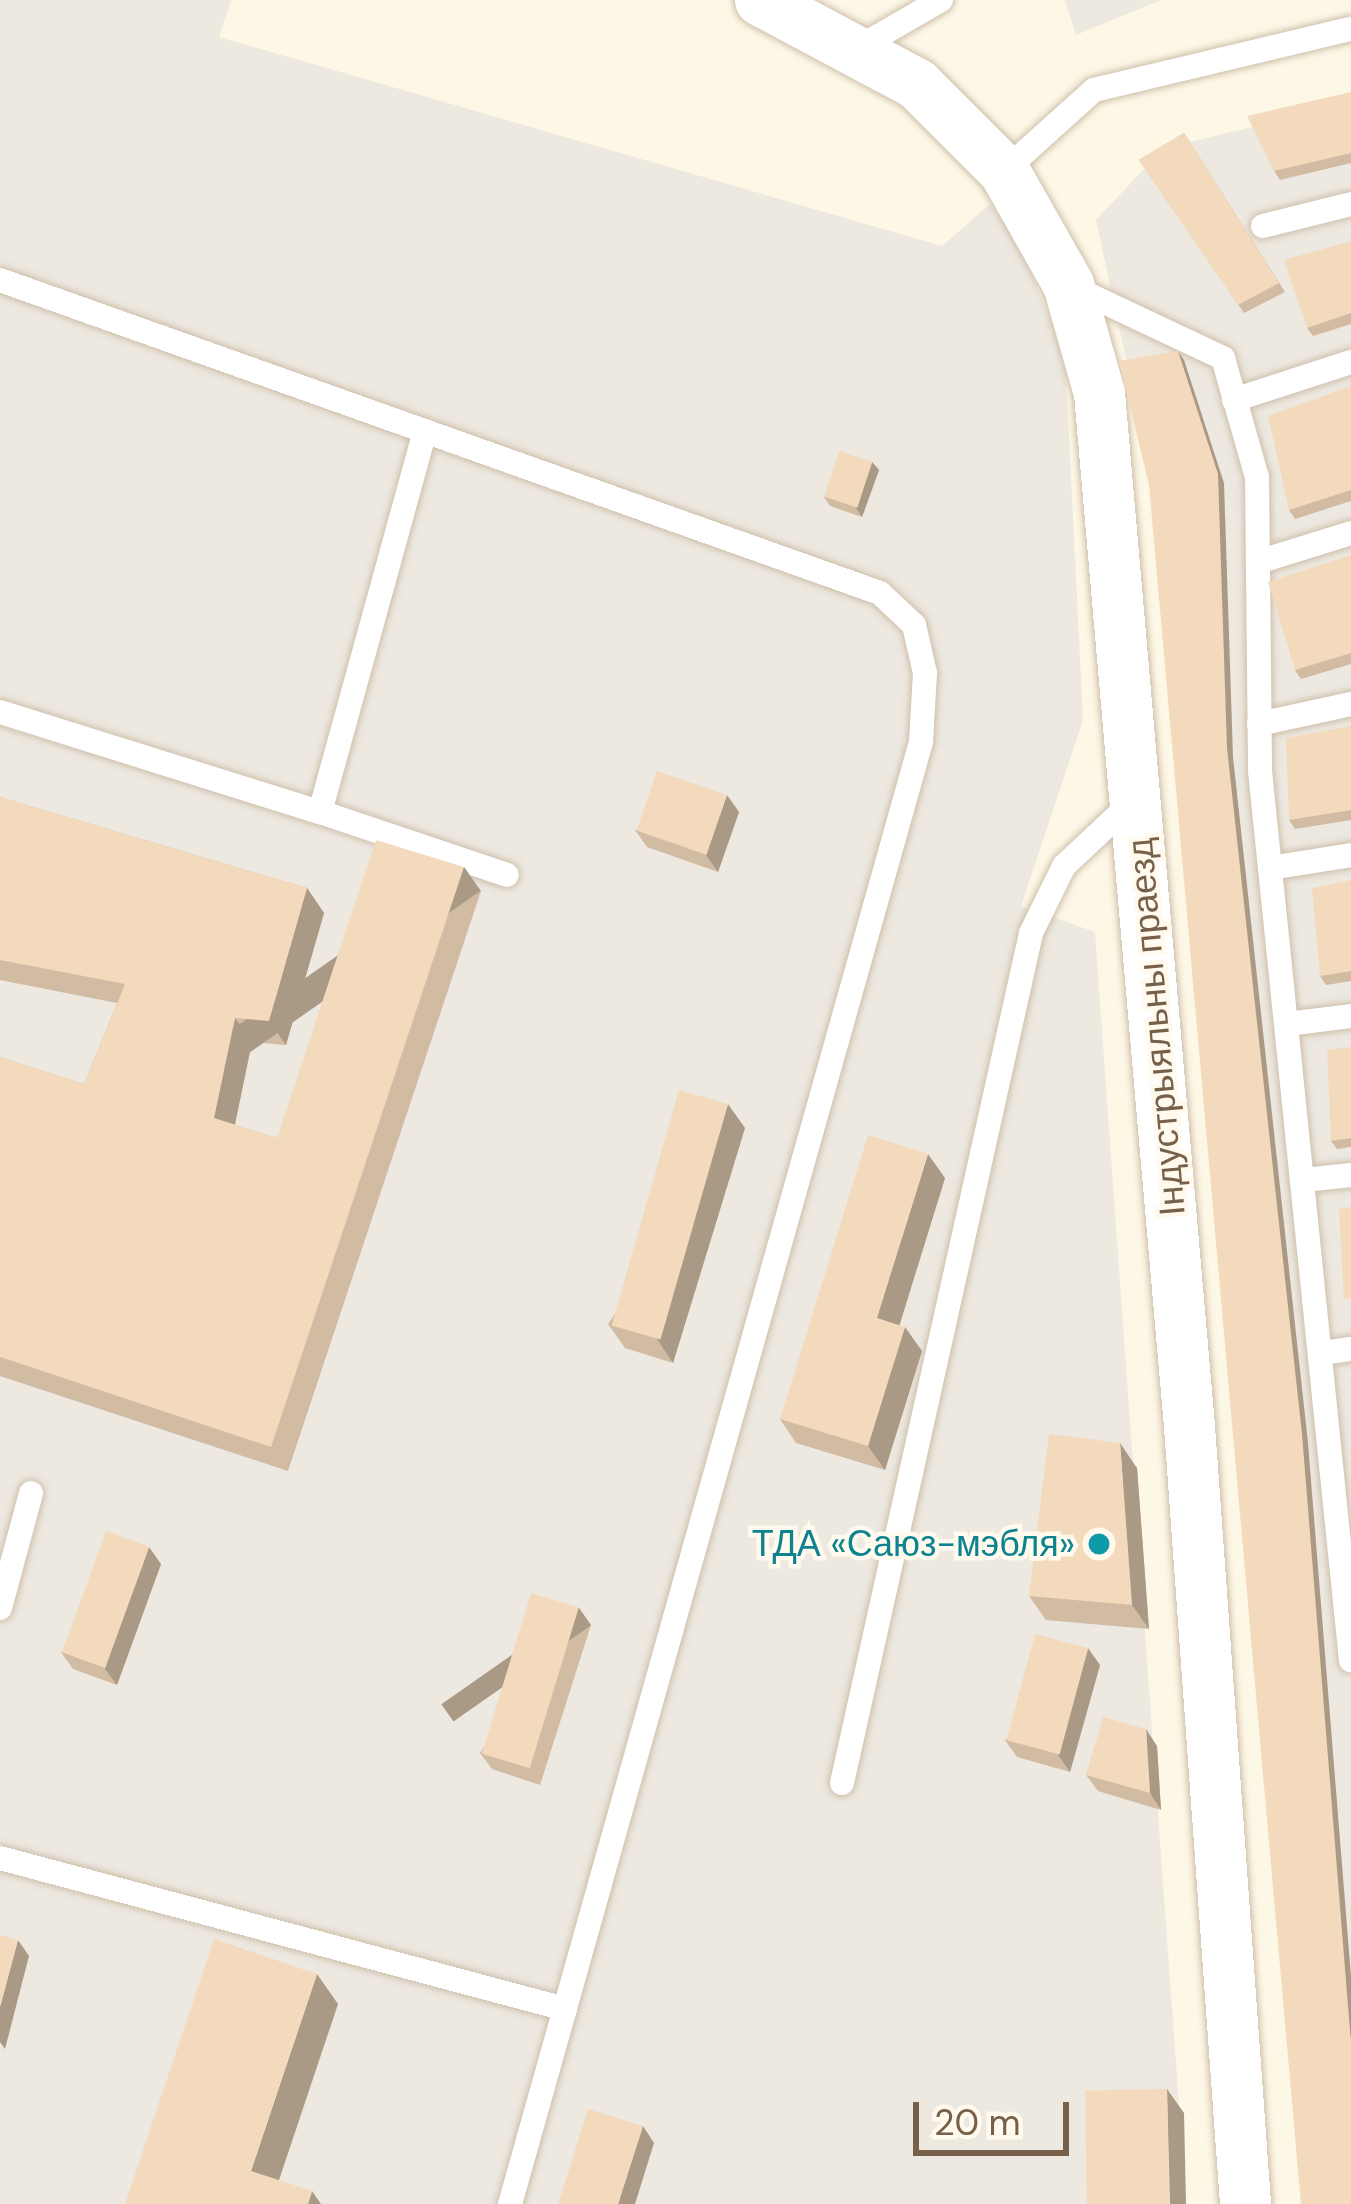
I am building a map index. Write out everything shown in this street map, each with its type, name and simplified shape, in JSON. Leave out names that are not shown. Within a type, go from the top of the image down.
[{"type":"street","name":"Індустрыяльны праезд","points":[[760,0],[916,84],[1004,170],[1068,284],[1104,432],[1137,798],[1245,2204]]},
{"type":"lane","points":[[856,49],[941,0]]},
{"type":"lane","points":[[1004,170],[1094,90],[1351,29]]},
{"type":"lane","points":[[1263,226],[1351,204]]},
{"type":"lane","points":[[0,280],[880,593],[914,625],[925,673],[921,742],[510,2204]]},
{"type":"lane","points":[[1068,284],[1223,358],[1257,477],[1259,724],[1270,868],[1322,1353],[1345,1502],[1351,1660]]},
{"type":"lane","points":[[1234,400],[1351,362]]},
{"type":"lane","points":[[320,812],[425,431]]},
{"type":"lane","points":[[1258,562],[1351,533]]},
{"type":"lane","points":[[1259,724],[1351,704]]},
{"type":"lane","points":[[0,712],[507,875]]},
{"type":"lane","points":[[842,1783],[1031,934],[1064,866],[1137,798]]},
{"type":"lane","points":[[1270,868],[1351,855]]},
{"type":"lane","points":[[1287,1024],[1351,1016]]},
{"type":"lane","points":[[1304,1180],[1351,1175]]},
{"type":"lane","points":[[1322,1353],[1351,1349]]},
{"type":"lane","points":[[0,1608],[31,1492]]},
{"type":"lane","points":[[0,1858],[565,2009]]},
{"type":"shaded area","points":[[0,0],[231,0],[219,37],[942,246],[990,204],[1019,244],[1065,356],[1083,720],[1021,906],[1095,932],[1186,2204],[0,2204]]},
{"type":"shaded area","points":[[1065,0],[1161,0],[1076,35]]},
{"type":"shaded area","points":[[1351,103],[1351,2204],[1155,494],[1096,220],[1145,168],[1190,142]]},
{"type":"building","points":[[1351,92],[1351,153],[1274,171],[1247,116]]},
{"type":"building","points":[[1184,133],[1279,283],[1238,305],[1139,160]]},
{"type":"building","points":[[1351,241],[1351,313],[1307,328],[1284,260]]},
{"type":"building","points":[[1178,351],[1218,474],[1227,748],[1302,1434],[1351,2043],[1351,2204],[1301,2204],[1149,485],[1119,361]]},
{"type":"building","points":[[1351,386],[1351,490],[1289,510],[1268,416]]},
{"type":"building","points":[[839,451],[872,462],[857,507],[824,497]]},
{"type":"building","points":[[1351,555],[1351,653],[1295,670],[1268,582]]},
{"type":"building","points":[[1351,726],[1351,810],[1289,820],[1286,738]]},
{"type":"building","points":[[657,771],[727,795],[706,855],[636,831]]},
{"type":"building","points":[[0,797],[307,888],[269,1021],[235,1018],[214,1118],[277,1138],[376,840],[464,867],[271,1447],[0,1357],[0,1057],[84,1084],[125,984],[0,960]]},
{"type":"building","points":[[1351,880],[1351,971],[1320,976],[1312,888]]},
{"type":"building","points":[[1351,1047],[1351,1138],[1331,1141],[1327,1050]]},
{"type":"building","points":[[679,1090],[728,1104],[660,1340],[611,1326]]},
{"type":"building","points":[[868,1135],[928,1154],[877,1318],[905,1327],[868,1446],[780,1419]]},
{"type":"building","points":[[1351,1207],[1351,1298],[1344,1299],[1339,1209]]},
{"type":"building","name":"ТДА «Саюз-мэбля»","points":[[1049,1434],[1120,1443],[1132,1605],[1029,1596]]},
{"type":"building","points":[[106,1531],[149,1547],[105,1668],[62,1652]]},
{"type":"building","points":[[531,1593],[579,1608],[530,1768],[482,1754]]},
{"type":"building","points":[[1035,1634],[1088,1648],[1060,1754],[1007,1740]]},
{"type":"building","points":[[1103,1717],[1146,1729],[1150,1793],[1086,1775]]},
{"type":"building","points":[[0,1935],[18,1940],[0,2007]]},
{"type":"building","points":[[214,1939],[317,1974],[251,2171],[312,2191],[308,2204],[125,2204]]},
{"type":"building","points":[[1167,2089],[1169,2204],[1087,2204],[1085,2090]]},
{"type":"building","points":[[588,2109],[643,2126],[618,2204],[558,2204]]},
{"type":"place","name":"ТДА «Саюз-мэбля»","points":[[1099,1544]]}]
